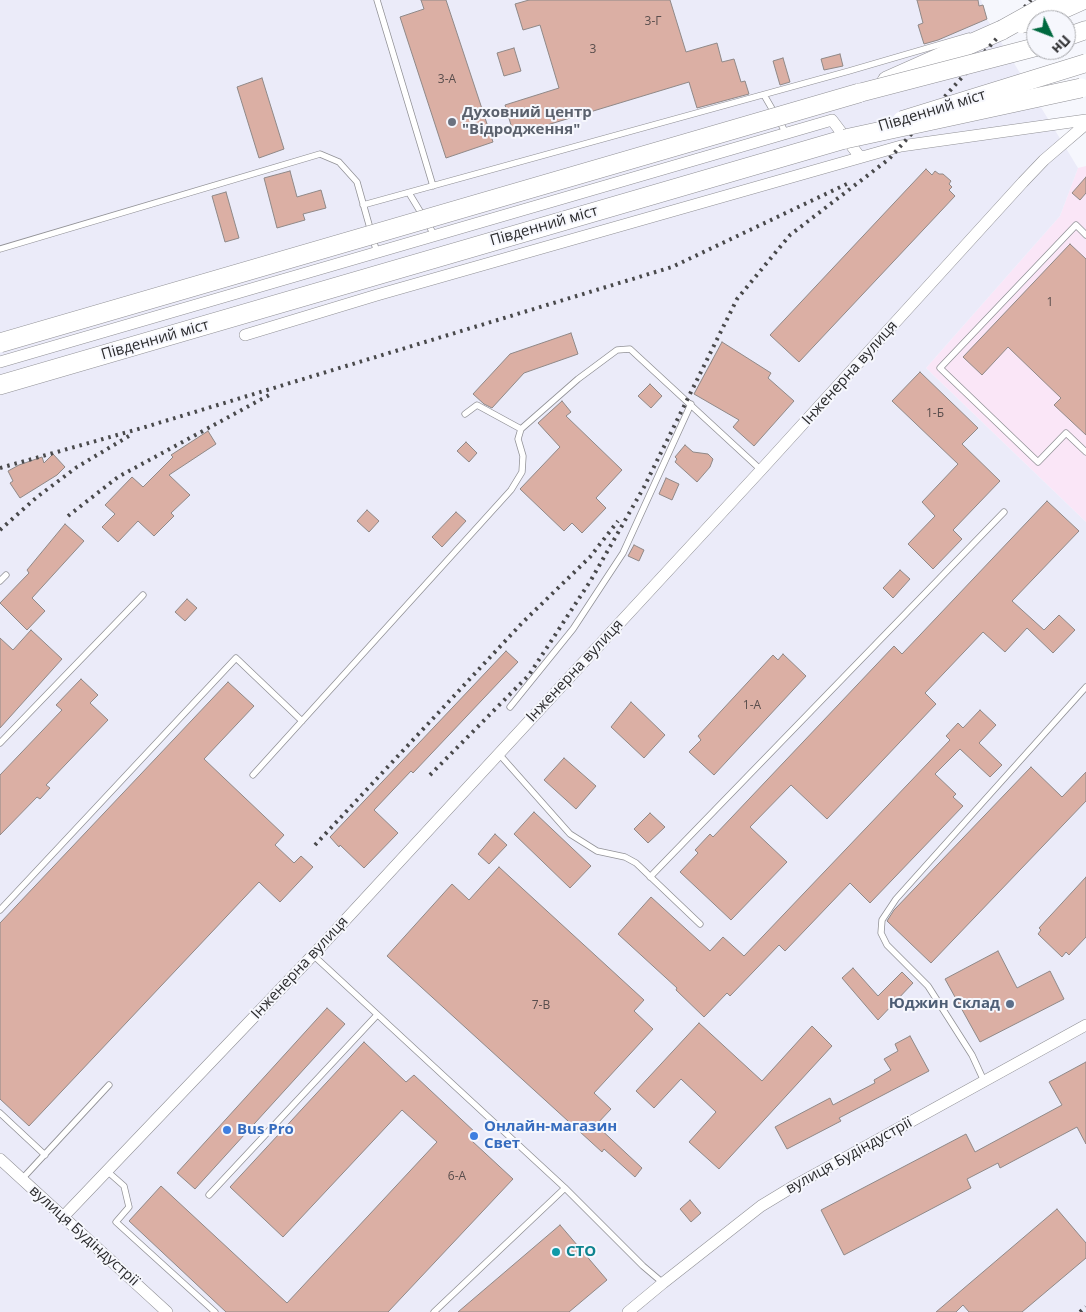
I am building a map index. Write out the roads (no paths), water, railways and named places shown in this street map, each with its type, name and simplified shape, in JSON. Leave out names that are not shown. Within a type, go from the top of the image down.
[{"type":"highway","points":[[0,343],[859,93],[1002,30],[1056,0]]},
{"type":"highway","points":[[845,139],[1084,88]]},
{"type":"highway","name":"Південний міст","points":[[0,385],[845,139]]},
{"type":"main road","points":[[1002,30],[1046,17],[1085,1]]},
{"type":"main road","points":[[859,93],[1026,50]]},
{"type":"main road","name":"Південний міст","points":[[845,139],[932,110],[1086,64]]},
{"type":"street","points":[[0,362],[832,120],[860,157]]},
{"type":"street","points":[[245,335],[901,146],[1086,122]]},
{"type":"street","name":"Інженерна вулиця","points":[[64,1217],[313,955],[761,470],[1023,182],[1086,122]]},
{"type":"street","name":"вулиця Будіндустрії","points":[[628,1312],[761,1206],[1086,1025]]},
{"type":"street","name":"вулиця Будіндустрії","points":[[0,1159],[167,1312]]},
{"type":"lane","points":[[377,0],[433,186]]},
{"type":"lane","points":[[982,32],[1085,1]]},
{"type":"lane","points":[[363,205],[764,95],[973,34]]},
{"type":"lane","points":[[764,95],[786,133]]},
{"type":"lane","points":[[0,249],[320,154],[339,162],[357,182],[377,253]]},
{"type":"lane","points":[[409,192],[435,236]]},
{"type":"lane","points":[[1086,235],[1076,225],[940,368],[1038,462],[1066,433],[1086,452]]},
{"type":"lane","points":[[253,774],[511,490],[522,472],[523,456],[518,439],[521,429],[578,379],[617,350],[630,349],[761,470]]},
{"type":"lane","points":[[510,707],[573,629],[623,553],[691,404]]},
{"type":"lane","points":[[464,414],[477,405],[521,429]]},
{"type":"lane","points":[[650,877],[1004,512]]},
{"type":"lane","points":[[0,581],[6,575]]},
{"type":"lane","points":[[0,743],[143,595]]},
{"type":"lane","points":[[0,910],[236,658],[302,721]]},
{"type":"lane","points":[[984,1081],[968,1048],[928,986],[887,945],[880,933],[882,920],[896,898],[1086,687]]},
{"type":"lane","points":[[498,754],[570,834],[597,851],[625,858],[636,863],[700,924]]},
{"type":"lane","points":[[313,955],[565,1188],[643,1266],[663,1283]]},
{"type":"lane","points":[[209,1195],[378,1015]]},
{"type":"lane","points":[[22,1180],[109,1085]]},
{"type":"lane","points":[[0,1113],[45,1155]]},
{"type":"lane","points":[[107,1171],[124,1186],[129,1207],[116,1222],[215,1312]]},
{"type":"lane","points":[[434,1312],[565,1188]]},
{"type":"railway","points":[[430,775],[529,675],[591,580],[644,487],[737,299],[790,235],[889,159],[1031,0]]},
{"type":"railway","points":[[0,468],[142,428],[672,267],[851,182]]},
{"type":"railway","points":[[68,516],[118,477],[271,394]]},
{"type":"railway","points":[[0,530],[37,497],[77,467],[129,436]]},
{"type":"railway","points":[[315,845],[522,623],[590,557],[618,521]]},
{"type":"railway","points":[[1080,1312],[1086,1307]]},
{"type":"place","name":"Духовний центр \"Відродження\"","points":[[452,122]]},
{"type":"place","name":"Юджин Склад","points":[[1010,1004]]},
{"type":"place","name":"Bus Pro","points":[[227,1130]]},
{"type":"place","name":"Онлайн-магазин Свет","points":[[474,1136]]},
{"type":"place","name":"СТО","points":[[556,1252]]}]
